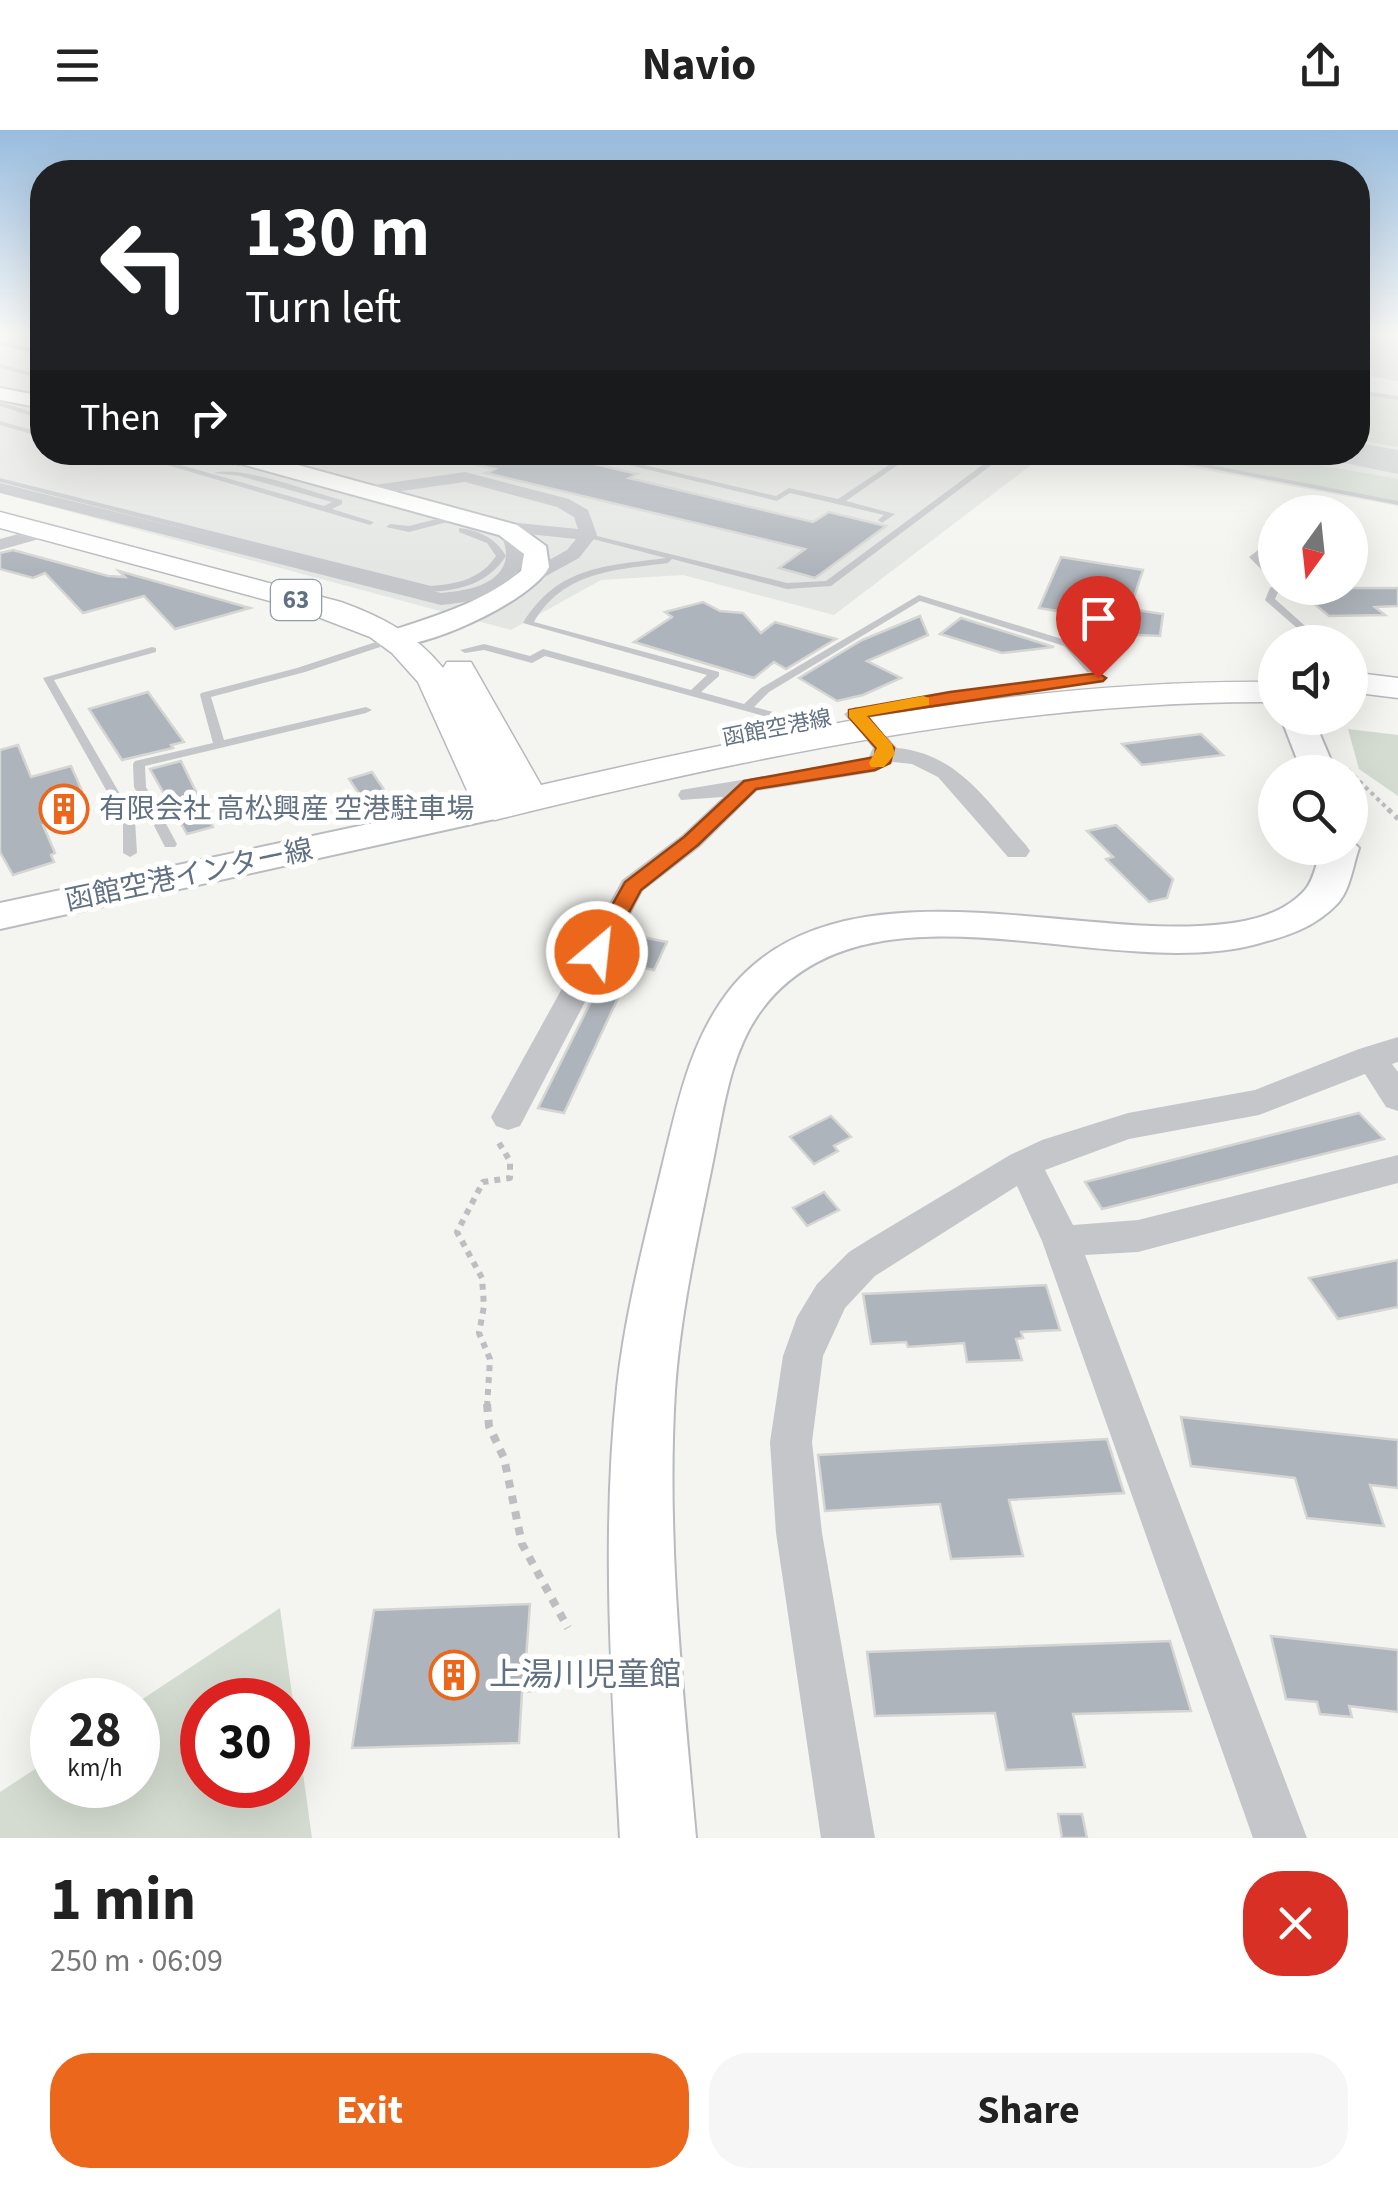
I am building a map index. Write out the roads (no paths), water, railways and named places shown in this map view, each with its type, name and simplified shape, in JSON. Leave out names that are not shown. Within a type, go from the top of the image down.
[{"type":"main road","name":"63","points":[[0,510],[350,600],[408,635]]},
{"type":"main road","name":"63","points":[[0,520],[330,609],[448,653],[473,687],[506,793]]},
{"type":"main road","name":"函館空港線","points":[[871,733],[950,696],[1098,678],[1258,676]]},
{"type":"main road","points":[[1368,684],[1398,688]]},
{"type":"main road","name":"函館空港線","points":[[506,793],[798,733],[871,733],[1070,698],[1182,691],[1258,692]]},
{"type":"main road","points":[[1368,700],[1398,702]]},
{"type":"street","points":[[272,465],[367,491],[459,523],[588,535]]},
{"type":"street","points":[[367,491],[465,477],[563,503],[582,514],[588,535]]},
{"type":"street","points":[[0,484],[428,598],[465,597],[506,577],[518,557],[508,530]]},
{"type":"street","points":[[508,530],[537,552],[538,564],[526,581]]},
{"type":"street","points":[[0,545],[44,532]]},
{"type":"street","points":[[408,635],[526,581],[573,554],[588,535]]},
{"type":"street","points":[[690,795],[875,765],[871,733]]},
{"type":"street","points":[[871,733],[948,772],[1017,851]]},
{"type":"street","points":[[508,1118],[632,886],[691,841],[750,785]]},
{"type":"street","name":"函館空港インター線","points":[[0,891],[506,793]]},
{"type":"street","name":"函館空港インター線","points":[[0,916],[506,793]]},
{"type":"street","points":[[658,1838],[645,1612],[642,1458],[646,1388],[664,1266],[713,1056],[744,999],[776,969],[800,955],[850,936],[896,925],[958,923],[1182,944],[1260,930],[1297,915],[1322,894],[1338,865]]},
{"type":"street","points":[[848,1838],[793,1481],[792,1416],[803,1356],[821,1310],[862,1264],[1022,1165],[1128,1126],[1260,1102],[1384,1053],[1398,1098]]},
{"type":"street","points":[[1022,1165],[1043,1196],[1061,1241],[1280,1838]]},
{"type":"street","points":[[1061,1241],[1138,1236],[1398,1168]]},
{"type":"lane","points":[[0,420],[28,424]]},
{"type":"lane","points":[[0,420],[30,432]]},
{"type":"lane","points":[[168,465],[370,522]]},
{"type":"lane","points":[[633,465],[777,499],[789,490],[891,514],[882,520]]},
{"type":"lane","points":[[839,502],[894,465]]},
{"type":"lane","points":[[588,535],[787,586],[828,584],[988,465]]},
{"type":"lane","points":[[1198,465],[1398,503]]},
{"type":"lane","points":[[194,473],[240,474],[338,502],[322,510]]},
{"type":"lane","points":[[0,484],[431,588],[457,588],[495,567],[500,556],[491,540],[459,523],[408,529],[390,527]]},
{"type":"lane","points":[[677,558],[590,571],[568,580],[535,608],[528,623],[715,674],[694,693]]},
{"type":"lane","points":[[747,706],[765,690],[919,598],[1068,644],[1092,670]]},
{"type":"lane","points":[[1276,605],[1299,625]]},
{"type":"lane","points":[[219,742],[204,695],[301,670],[408,635]]},
{"type":"lane","points":[[466,650],[484,647],[532,660],[543,652],[747,706],[798,733]]},
{"type":"lane","points":[[130,853],[129,820],[48,678],[152,650]]},
{"type":"lane","points":[[170,844],[140,787],[139,764],[366,710]]},
{"type":"place","name":"有限会社 高松興産 空港駐車場","points":[[64,809]]},
{"type":"place","name":"上湯川児童館","points":[[454,1675]]}]
